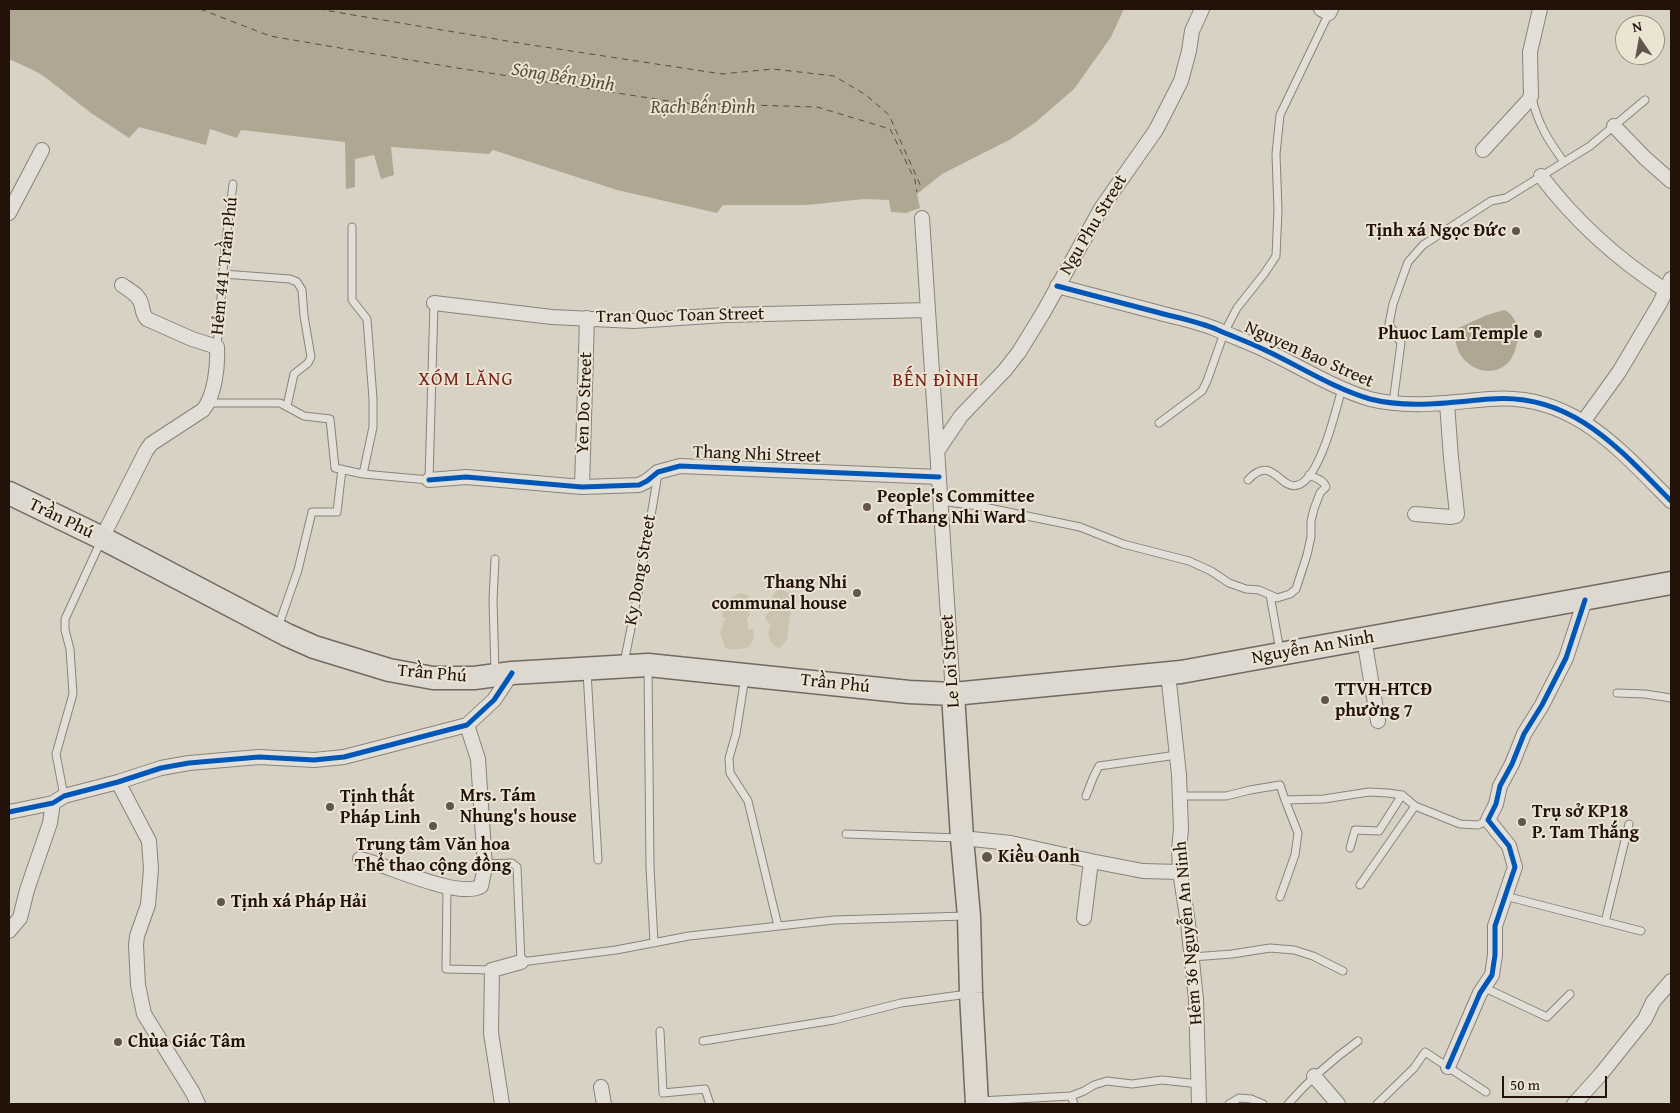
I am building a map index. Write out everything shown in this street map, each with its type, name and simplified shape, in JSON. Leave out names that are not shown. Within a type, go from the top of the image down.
[{"type":"main road","name":"Trần Phú","points":[[9,493],[102,538],[277,630],[314,647],[388,670],[433,678],[474,678],[504,674],[648,665],[909,692],[953,694]]},
{"type":"main road","name":"Nguyễn An Ninh","points":[[953,694],[1168,673],[1585,600],[1671,583]]},
{"type":"main road","name":"Le Loi Street","points":[[953,694],[969,916],[977,1102]]},
{"type":"street","name":"Ngu Phu Street","points":[[938,450],[970,406],[1005,370],[1019,352],[1102,207],[1156,130],[1182,81],[1192,31],[1202,9]]},
{"type":"street","points":[[1483,150],[1528,101],[1531,95],[1530,52],[1540,9]]},
{"type":"street","points":[[1614,126],[1645,158],[1671,181]]},
{"type":"street","points":[[9,213],[42,150]]},
{"type":"street","points":[[1541,176],[1590,232],[1615,254],[1643,276],[1668,285],[1660,303],[1620,372],[1583,422]]},
{"type":"street","name":"Le Loi Street","points":[[922,218],[953,694]]},
{"type":"street","points":[[102,538],[151,444],[203,410],[210,403],[218,362],[217,347],[184,336],[147,319],[143,315],[141,303],[137,296],[122,285]]},
{"type":"street","name":"Nguyen Bao Street","points":[[1057,286],[1188,320],[1267,351],[1327,382],[1370,399],[1393,403],[1422,404],[1509,398],[1549,405],[1568,412],[1599,432],[1616,446],[1671,501]]},
{"type":"street","name":"Tran Quoc Toan Street","points":[[434,303],[552,317],[634,321],[725,315],[927,310]]},
{"type":"street","name":"Yen Do Street","points":[[582,487],[587,318]]},
{"type":"street","points":[[1415,514],[1451,517],[1457,514],[1447,403]]},
{"type":"street","name":"Thang Nhi Street","points":[[429,480],[466,477],[582,487],[639,485],[658,472],[680,466],[939,477]]},
{"type":"street","points":[[1448,1067],[1480,993],[1492,976],[1495,955],[1495,926],[1515,867],[1509,846],[1488,820],[1496,804],[1500,786],[1512,764],[1524,734],[1542,705],[1566,658],[1585,600]]},
{"type":"street","points":[[1364,639],[1378,721]]},
{"type":"street","name":"Hẻm 36 Nguyễn An Ninh","points":[[1168,673],[1180,796],[1180,872],[1188,923],[1196,999],[1199,1104]]},
{"type":"street","points":[[9,812],[59,800],[161,768],[210,760],[259,757],[314,760],[344,757],[467,726],[494,700],[504,674]]},
{"type":"street","points":[[360,859],[447,887],[480,887],[484,875],[484,864],[478,758],[467,726]]},
{"type":"street","points":[[118,782],[148,841],[151,869],[148,906],[137,936],[136,945],[138,985],[144,1014],[198,1104]]},
{"type":"street","points":[[9,931],[20,918],[27,890],[59,800]]},
{"type":"street","points":[[962,838],[1011,844],[1143,871],[1180,872]]},
{"type":"street","points":[[1084,918],[1091,861]]},
{"type":"street","points":[[502,1104],[491,1033],[492,970],[521,962]]},
{"type":"street","points":[[1574,1104],[1645,1019],[1652,1002],[1671,981]]},
{"type":"street","points":[[1314,1076],[1338,1104]]},
{"type":"street","points":[[601,1087],[604,1104]]},
{"type":"lane","points":[[1159,423],[1202,391],[1224,333],[1237,308],[1276,256],[1278,210],[1276,154],[1280,115],[1327,10]]},
{"type":"lane","points":[[1531,95],[1540,126],[1547,140],[1564,162]]},
{"type":"lane","points":[[1393,403],[1401,343],[1389,324],[1393,304],[1408,262],[1423,245],[1491,201],[1506,198],[1590,146],[1645,100]]},
{"type":"lane","name":"Hẻm 441 Trần Phú","points":[[217,347],[233,184]]},
{"type":"lane","points":[[352,227],[352,300],[367,319],[372,399],[373,426],[363,474]]},
{"type":"lane","points":[[223,274],[290,279],[297,282],[302,290],[311,357],[308,363],[294,374],[287,406]]},
{"type":"lane","points":[[210,403],[280,403],[304,416],[330,419],[336,468],[363,474],[429,480],[434,303]]},
{"type":"lane","points":[[1248,480],[1254,472],[1262,470],[1270,472],[1290,486],[1300,485],[1309,476],[1323,451],[1342,388]]},
{"type":"lane","points":[[277,630],[298,570],[312,512],[337,512],[342,469]]},
{"type":"lane","name":"Ky Dong Street","points":[[623,667],[638,593],[658,472]]},
{"type":"lane","points":[[940,501],[979,506],[1080,526],[1124,544],[1189,562],[1211,571],[1229,583],[1246,589],[1259,590],[1277,598],[1290,594],[1296,589],[1311,537],[1311,522],[1314,509],[1320,493],[1326,487],[1321,480],[1309,476]]},
{"type":"lane","points":[[59,800],[56,754],[73,694],[70,649],[65,630],[65,619],[102,538]]},
{"type":"lane","points":[[495,559],[493,600],[504,674]]},
{"type":"lane","points":[[1270,595],[1280,654]]},
{"type":"lane","points":[[648,665],[650,867],[654,943]]},
{"type":"lane","points":[[587,669],[598,860]]},
{"type":"lane","points":[[745,674],[736,734],[729,758],[730,773],[748,801],[778,926]]},
{"type":"lane","points":[[1617,693],[1646,694],[1671,698]]},
{"type":"lane","points":[[1086,796],[1100,766],[1177,755]]},
{"type":"lane","points":[[1180,796],[1226,796],[1280,785],[1298,833],[1295,855],[1280,897]]},
{"type":"lane","points":[[1285,800],[1324,799],[1369,792],[1402,795],[1415,806],[1460,824],[1478,825],[1488,820]]},
{"type":"lane","points":[[1350,848],[1355,830],[1379,832],[1402,795]]},
{"type":"lane","points":[[1360,885],[1415,806]]},
{"type":"lane","points":[[1605,922],[1629,824]]},
{"type":"lane","points":[[846,834],[962,838]]},
{"type":"lane","points":[[484,864],[512,863],[517,867],[521,962],[616,950],[689,936],[834,920],[969,916]]},
{"type":"lane","points":[[447,887],[446,969],[492,970]]},
{"type":"lane","points":[[1505,896],[1641,931]]},
{"type":"lane","points":[[1192,957],[1270,948],[1294,950],[1313,956],[1343,971]]},
{"type":"lane","points":[[1484,987],[1548,1017],[1570,994]]},
{"type":"lane","points":[[703,1040],[834,1020],[901,1003],[971,993]]},
{"type":"lane","points":[[660,1031],[663,1093],[705,1088],[710,1104]]},
{"type":"lane","points":[[1288,1104],[1314,1076],[1358,1041]]},
{"type":"lane","points":[[1377,1104],[1414,1068],[1425,1052],[1486,1092]]},
{"type":"lane","points":[[977,1102],[1071,1096],[1107,1081],[1132,1084],[1162,1080],[1198,1084]]},
{"type":"lane","points":[[1071,1096],[1074,1104]]},
{"type":"lane","points":[[1229,1104],[1240,1098],[1251,1099],[1263,1104]]},
{"type":"shaded area","points":[[778,587],[793,596],[787,639],[779,649],[770,639],[769,629],[771,625],[765,616],[769,612],[769,603]]},
{"type":"shaded area","points":[[740,593],[748,595],[753,603],[746,607],[750,615],[747,619],[748,629],[753,629],[754,637],[749,647],[728,649],[725,648],[720,632],[726,618],[722,617],[724,605],[728,604],[730,598]]},
{"type":"water","name":"Rạch Bến Đình","points":[[9,9],[1124,9],[1111,37],[1074,89],[1036,122],[1011,139],[942,174],[917,194],[920,208],[906,213],[891,212],[889,200],[864,199],[807,205],[723,205],[717,213],[617,190],[493,150],[489,154],[391,147],[394,175],[381,179],[374,155],[355,159],[355,187],[346,189],[345,142],[241,130],[237,138],[210,129],[206,145],[139,127],[129,138],[91,113],[45,77],[9,59]]},
{"type":"water","points":[[1504,310],[1513,317],[1519,331],[1516,347],[1510,360],[1501,368],[1491,371],[1469,364],[1461,355],[1456,344],[1456,329],[1487,315]]},
{"type":"ferry route","points":[[200,9],[270,36],[451,67],[681,103],[817,107],[890,129],[915,180],[917,192]]},
{"type":"ferry route","points":[[318,9],[525,44],[722,74],[773,69],[834,76],[866,95],[889,115],[922,189]]},
{"type":"cycle path","points":[[1057,286],[1211,327],[1261,348],[1343,389],[1370,399],[1400,404],[1519,399],[1546,405],[1570,414],[1592,428],[1632,462],[1671,501]]},
{"type":"cycle path","points":[[429,480],[466,477],[582,487],[639,485],[658,472],[680,466],[939,477]]},
{"type":"cycle path","points":[[1448,1067],[1480,993],[1492,975],[1495,955],[1495,926],[1515,867],[1509,846],[1488,820],[1496,804],[1500,786],[1512,764],[1524,734],[1542,705],[1566,658],[1585,600]]},
{"type":"cycle path","points":[[9,812],[53,803],[64,796],[118,782],[161,768],[189,763],[259,757],[314,760],[344,757],[467,725],[494,700],[512,673]]},
{"type":"place","name":"Tịnh xá Ngọc Đức","points":[[1516,231]]},
{"type":"place","name":"Phuoc Lam Temple","points":[[1538,334]]},
{"type":"place","name":"People's Committee of Thang Nhi Ward","points":[[867,507]]},
{"type":"place","name":"Thang Nhi communal house","points":[[857,593]]},
{"type":"place","name":"TTVH-HTCĐ phường 7","points":[[1325,700]]},
{"type":"place","name":"Mrs. Tám Nhung's house","points":[[450,806]]},
{"type":"place","name":"Tịnh thất Pháp Linh","points":[[330,807]]},
{"type":"place","name":"Trụ sở KP18 P. Tam Thắng","points":[[1522,822]]},
{"type":"place","name":"Trung tâm Văn hoa Thể thao cộng đồng","points":[[433,826]]},
{"type":"place","name":"Kiều Oanh","points":[[987,857]]},
{"type":"place","name":"Tịnh xá Pháp Hải","points":[[221,902]]},
{"type":"place","name":"Chùa Giác Tâm","points":[[118,1042]]},
{"type":"district","name":"XÓM LĂNG","points":[[466,380]]},
{"type":"district","name":"BẾN ĐÌNH","points":[[936,381]]},
{"type":"water label","name":"Sông Bến Đình","points":[[563,78]]}]
